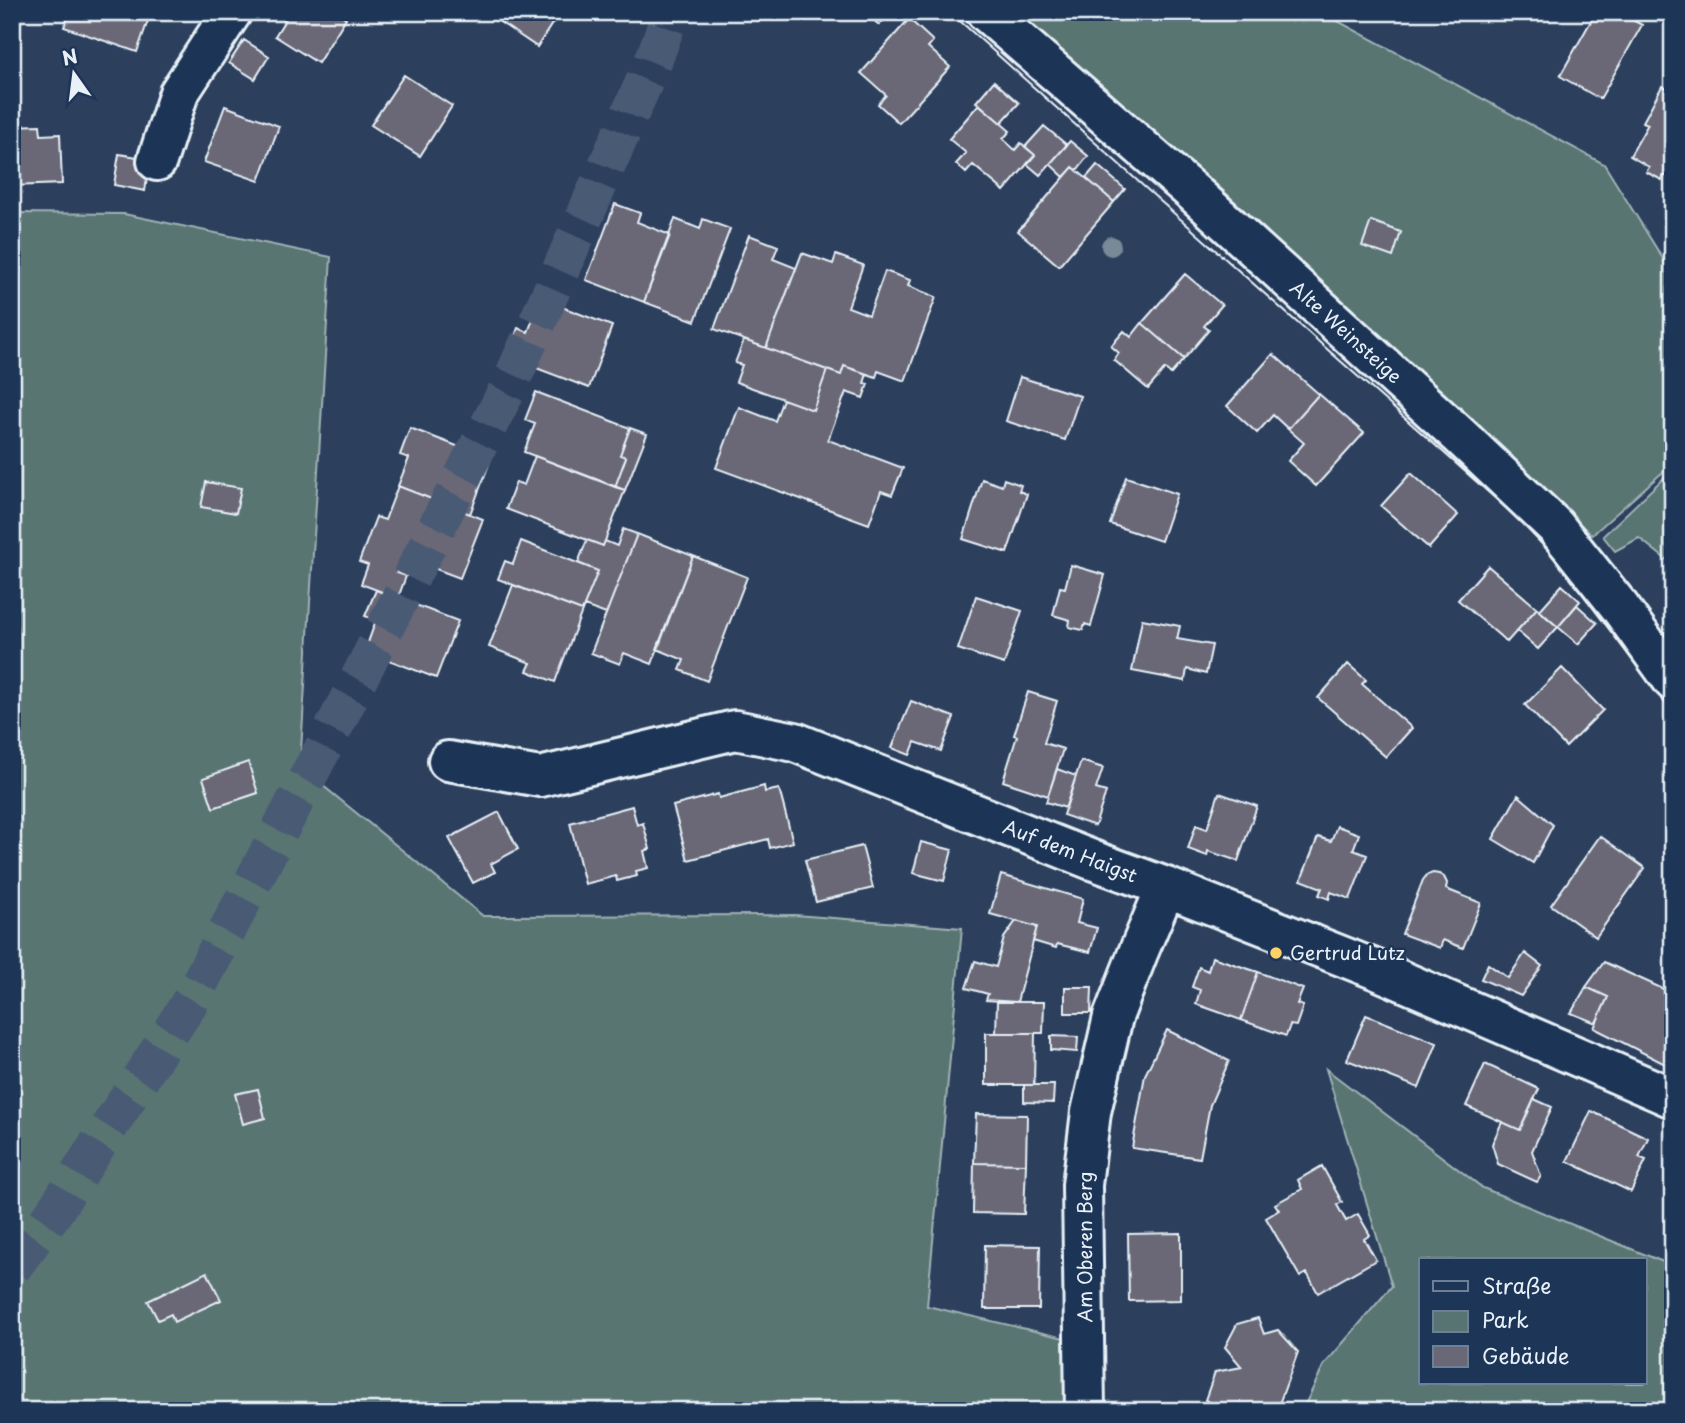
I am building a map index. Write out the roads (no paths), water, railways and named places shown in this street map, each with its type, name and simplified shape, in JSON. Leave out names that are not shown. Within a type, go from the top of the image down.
[{"type":"street","points":[[157,161],[179,93],[232,12]]},
{"type":"street","name":"Alte Weinsteige","points":[[986,12],[1195,194],[1555,526],[1619,606],[1673,681]]},
{"type":"street","name":"Auf dem Haigst","points":[[448,761],[540,777],[736,730],[795,742],[1377,970],[1673,1098]]},
{"type":"street","name":"Am Oberen Berg","points":[[1085,1411],[1082,1185],[1091,1112],[1113,1017],[1167,887]]},
{"type":"tunnel","points":[[12,1268],[52,1215],[188,1005],[330,735],[510,384],[653,62],[671,12]]},
{"type":"tram line","points":[[950,12],[1514,515],[1556,559],[1673,714]]},
{"type":"place","name":"Gertrud Lutz","points":[[1276,953]]}]
